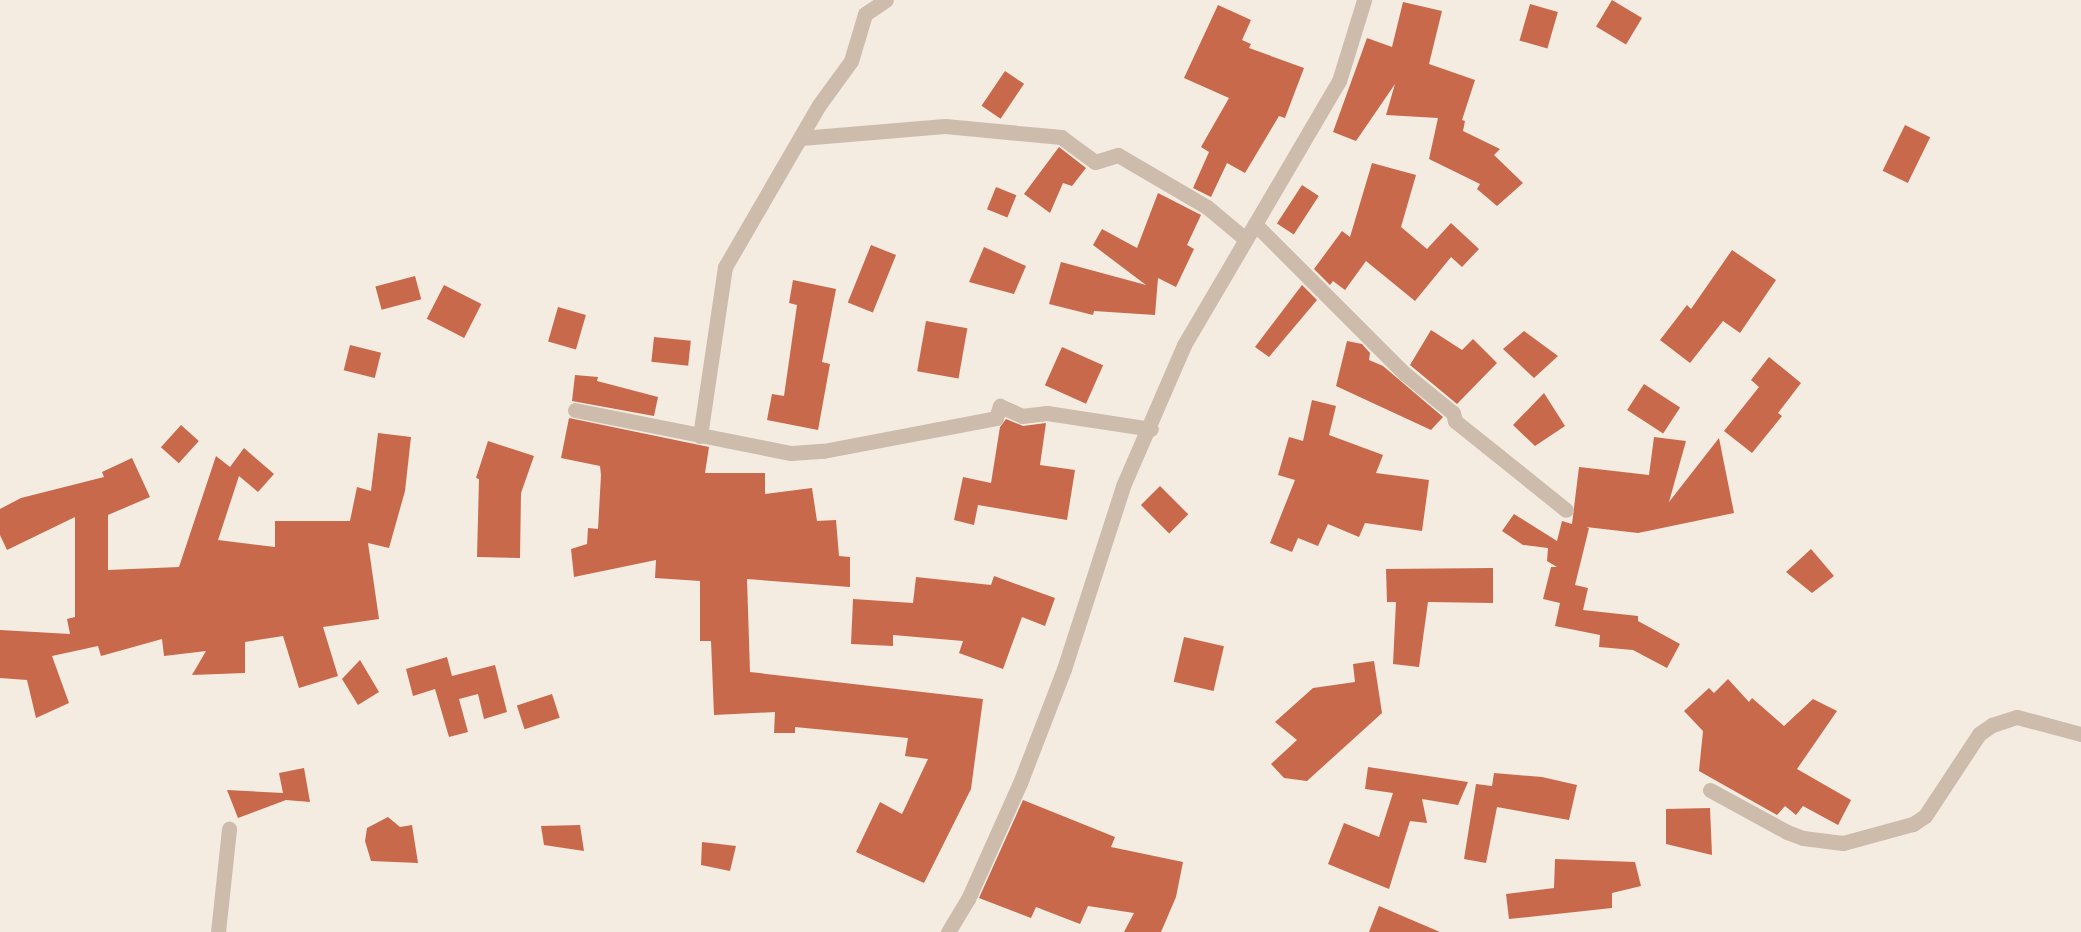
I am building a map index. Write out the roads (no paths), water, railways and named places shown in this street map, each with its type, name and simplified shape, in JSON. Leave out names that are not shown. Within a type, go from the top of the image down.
[{"type":"street","points":[[700,436],[721,278],[801,138],[851,61],[865,14],[886,0]]},
{"type":"street","points":[[948,932],[968,899],[1020,783],[1064,669],[1123,486],[1150,429],[1184,345],[1244,238],[1255,225],[1339,81],[1364,0]]},
{"type":"street","points":[[801,138],[945,126],[1061,137],[1095,162],[1118,155],[1207,207],[1244,238]]},
{"type":"street","points":[[1255,225],[1404,372],[1453,413],[1455,421],[1566,510]]},
{"type":"street","points":[[575,410],[700,436],[806,454],[996,418],[1000,406],[1022,416],[1047,413],[1150,429]]},
{"type":"street","points":[[1710,790],[1795,835],[1843,843],[1913,824],[1924,816],[1979,734],[1992,725],[2023,717],[2081,734]]},
{"type":"street","points":[[218,932],[229,829]]}]
